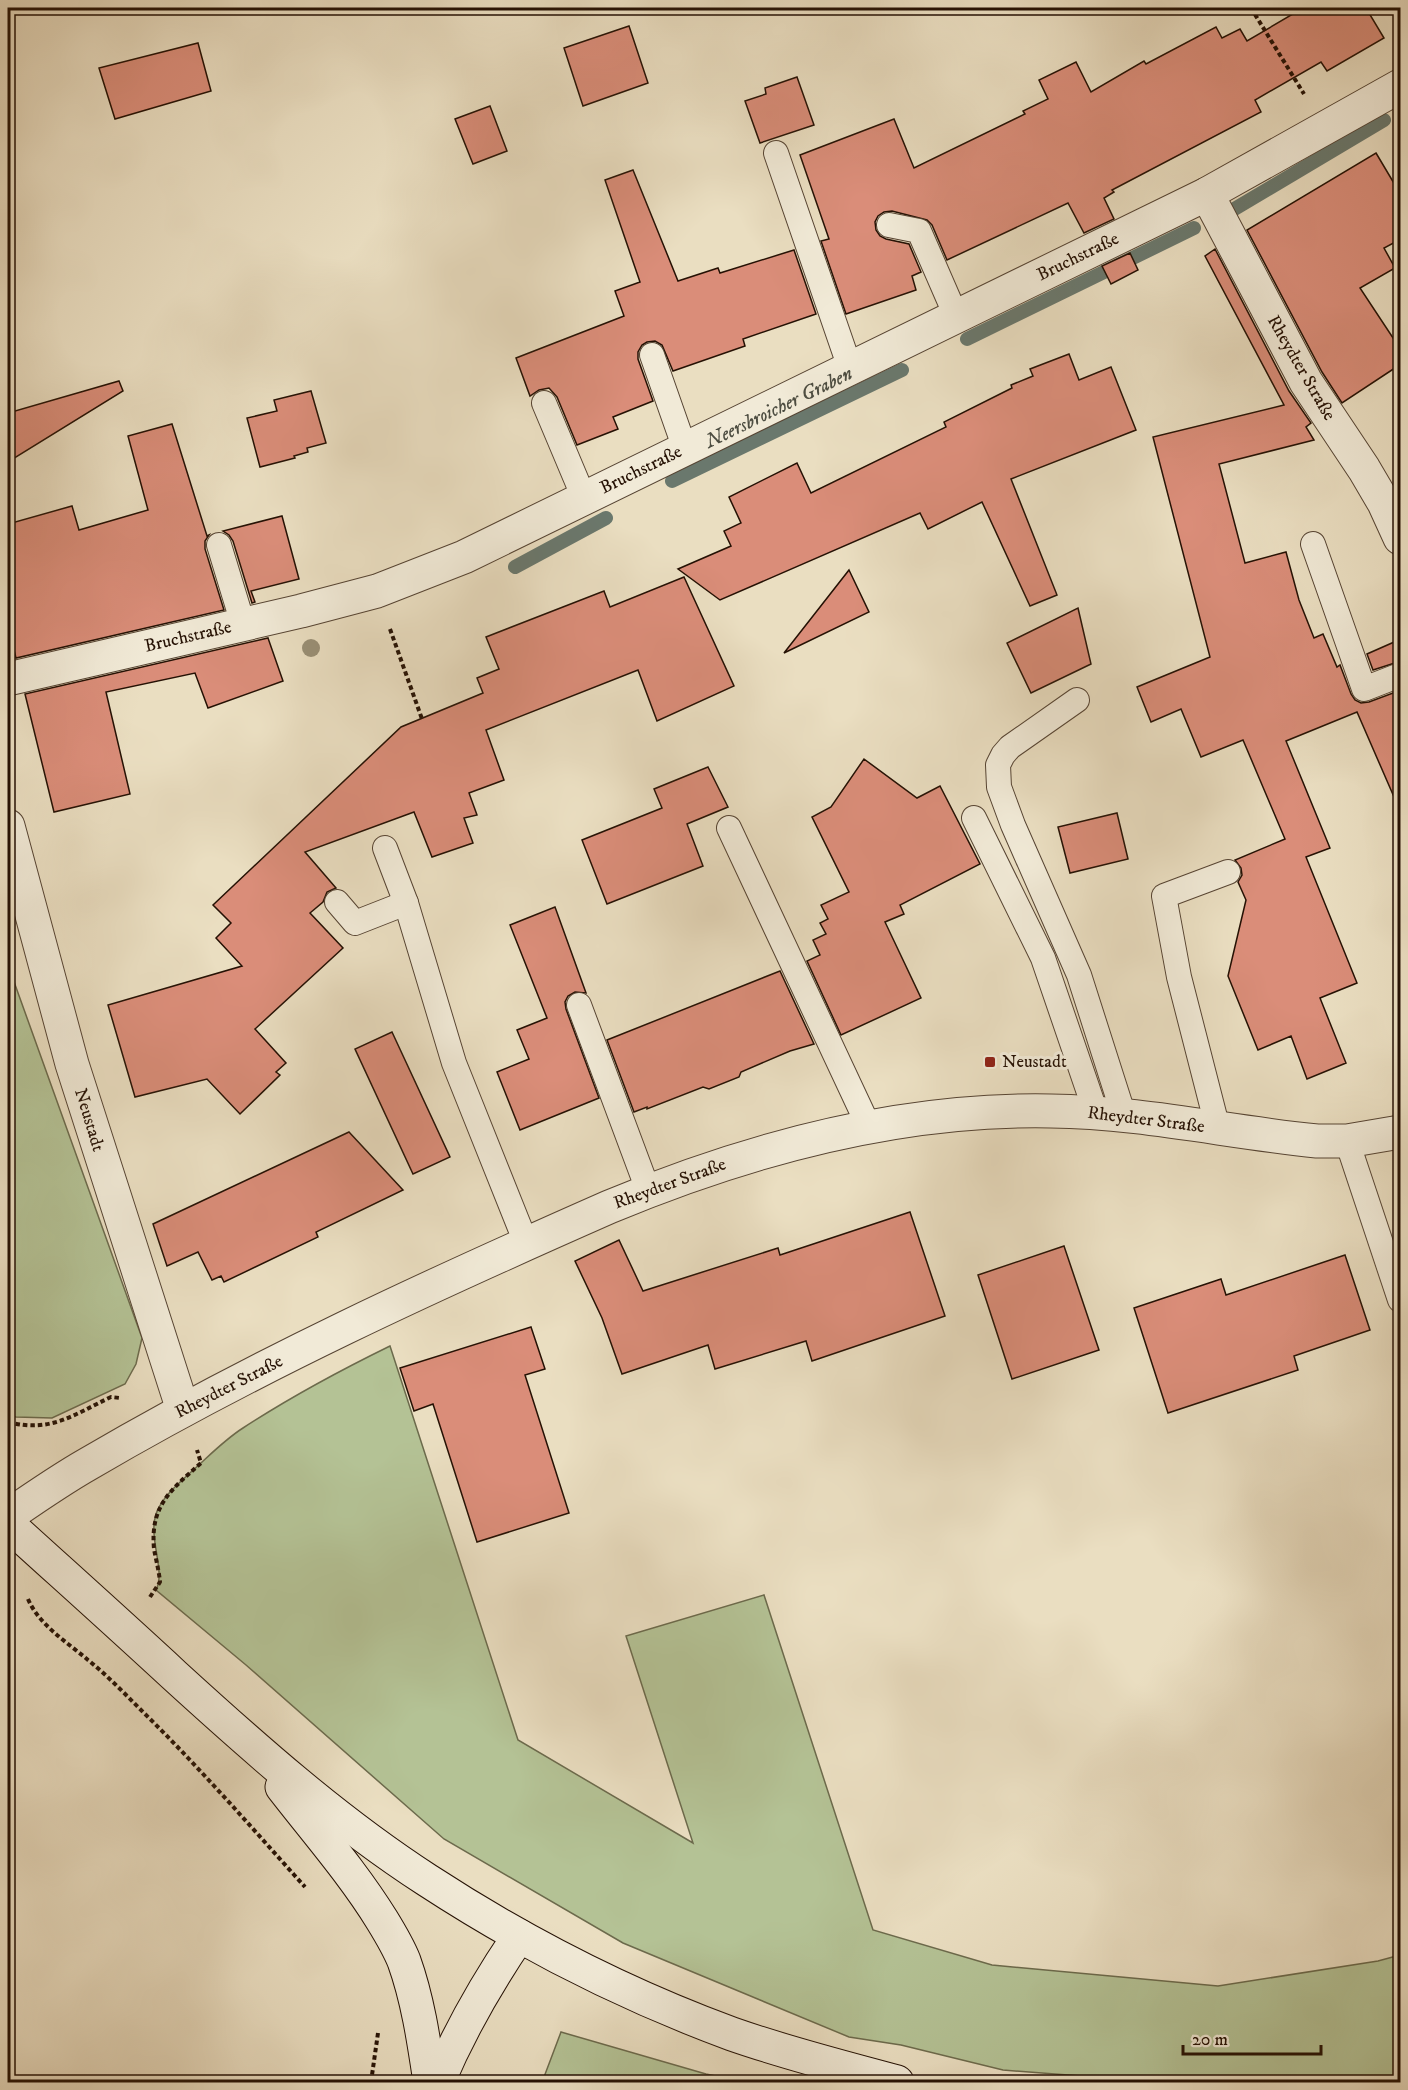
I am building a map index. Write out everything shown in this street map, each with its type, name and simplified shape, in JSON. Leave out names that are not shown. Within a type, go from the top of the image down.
[{"type":"street","name":"Bruchstraße","points":[[8,679],[377,591],[464,557],[1207,194],[1401,86]]},
{"type":"street","name":"Rheydter Straße","points":[[1207,194],[1306,382],[1364,469],[1401,538]]},
{"type":"street","name":"Neustadt","points":[[12,841],[72,1064],[183,1410]]},
{"type":"street","name":"Rheydter Straße","points":[[8,1516],[86,1465],[183,1410],[359,1321],[526,1243],[648,1190],[728,1162],[869,1127],[937,1117],[1004,1111],[1110,1114],[1317,1141],[1347,1141],[1401,1132]]},
{"type":"street","points":[[8,1524],[240,1734],[332,1811],[434,1885],[519,1936],[658,2004],[733,2034],[897,2082]]},
{"type":"street","points":[[240,1734],[366,1894],[393,1938],[403,1959],[411,1986],[424,2041],[430,2082]]},
{"type":"street","points":[[438,2082],[472,2008],[519,1936]]},
{"type":"lane","points":[[776,153],[850,368]]},
{"type":"lane","points":[[889,225],[919,231],[956,316]]},
{"type":"lane","points":[[652,355],[686,449]]},
{"type":"lane","points":[[544,403],[584,498]]},
{"type":"lane","points":[[1313,544],[1364,689],[1401,675]]},
{"type":"lane","points":[[219,545],[243,624]]},
{"type":"lane","points":[[1077,700],[1010,747],[998,765],[997,776],[1009,816],[1079,975],[1110,1114]]},
{"type":"lane","points":[[974,819],[1043,958],[1110,1114]]},
{"type":"lane","points":[[729,828],[869,1127]]},
{"type":"lane","points":[[385,848],[406,903],[454,1063],[526,1243]]},
{"type":"lane","points":[[1218,1128],[1179,977],[1164,896],[1228,872]]},
{"type":"lane","points":[[337,902],[355,923],[406,903]]},
{"type":"lane","points":[[579,1005],[648,1190]]},
{"type":"lane","points":[[1347,1141],[1401,1300]]},
{"type":"path","points":[[1251,8],[1325,129]]},
{"type":"path","points":[[377,591],[422,719]]},
{"type":"path","points":[[123,1627],[156,1590],[160,1582],[153,1529],[156,1513],[170,1492],[201,1463],[183,1410]]},
{"type":"path","points":[[27,1595],[31,1607],[40,1618],[102,1672],[169,1738],[312,1895]]},
{"type":"path","points":[[371,2082],[379,2024]]},
{"type":"green space","points":[[8,965],[142,1338],[136,1364],[125,1384],[52,1418],[8,1415]]},
{"type":"green space","points":[[390,1346],[518,1740],[693,1843],[626,1636],[764,1595],[873,1930],[992,1965],[1218,1986],[1378,1961],[1400,1955],[1400,2077],[1363,2082],[1159,2082],[1003,2070],[901,2045],[849,2037],[623,1943],[444,1839],[246,1665],[156,1590],[159,1574],[154,1524],[162,1502],[171,1491],[243,1428],[315,1385]]},
{"type":"green space","points":[[561,2032],[706,2074],[743,2082],[558,2082],[544,2077]]},
{"type":"building","points":[[1303,8],[1366,8],[1384,38],[1327,71],[1321,62],[1255,100],[1261,112],[1112,190],[1114,192],[1104,198],[1114,219],[1084,233],[1068,203],[947,260],[932,225],[927,220],[892,211],[884,212],[875,222],[876,230],[886,239],[909,244],[921,272],[912,276],[916,290],[846,314],[821,241],[829,239],[800,155],[894,119],[914,168],[1025,114],[1023,111],[1048,99],[1039,80],[1076,62],[1091,92],[1144,61],[1146,64],[1216,27],[1222,38],[1240,29],[1247,41]]},
{"type":"building","points":[[629,26],[648,83],[583,106],[564,48]]},
{"type":"building","points":[[198,43],[211,91],[115,119],[99,68]]},
{"type":"building","points":[[797,77],[814,125],[760,143],[745,101],[766,94],[765,88]]},
{"type":"building","points":[[490,106],[507,151],[473,164],[455,119]]},
{"type":"building","points":[[1376,153],[1401,195],[1401,239],[1384,248],[1395,268],[1360,288],[1401,350],[1401,364],[1342,403],[1322,372],[1247,230]]},
{"type":"building","points":[[633,170],[678,281],[718,268],[720,273],[794,250],[816,314],[743,339],[745,346],[673,371],[662,345],[655,341],[647,342],[638,352],[638,359],[653,401],[613,417],[618,429],[577,445],[557,397],[549,388],[539,390],[530,396],[516,358],[624,316],[615,291],[640,282],[605,180]]},
{"type":"building","points":[[1215,249],[1289,391],[1311,423],[1306,427],[1314,440],[1219,464],[1245,563],[1286,552],[1299,600],[1314,638],[1323,634],[1355,700],[1361,703],[1369,702],[1401,690],[1401,813],[1357,712],[1286,741],[1330,848],[1306,857],[1357,983],[1320,998],[1346,1063],[1307,1079],[1291,1036],[1258,1050],[1228,976],[1246,900],[1238,882],[1242,875],[1241,868],[1235,860],[1285,839],[1243,740],[1201,757],[1181,709],[1151,722],[1137,687],[1210,657],[1153,437],[1284,405],[1205,256]]},
{"type":"building","points":[[1130,253],[1138,270],[1111,284],[1102,266]]},
{"type":"building","points":[[1069,354],[1079,380],[1111,367],[1136,430],[1011,479],[1057,595],[1030,606],[982,502],[928,529],[920,513],[720,600],[678,569],[731,546],[724,531],[741,523],[729,497],[797,463],[811,493],[946,427],[944,422],[1012,388],[1011,385],[1033,376],[1030,369]]},
{"type":"building","points":[[119,381],[123,391],[8,462],[8,413]]},
{"type":"building","points":[[311,391],[326,443],[307,448],[308,452],[294,456],[295,458],[260,467],[247,418],[277,411],[274,400]]},
{"type":"building","points":[[172,424],[207,536],[209,535],[205,541],[205,549],[224,610],[16,658],[8,627],[8,524],[72,506],[79,530],[148,510],[128,436]]},
{"type":"building","points":[[282,516],[299,579],[251,591],[255,602],[252,603],[233,541],[223,531]]},
{"type":"building","points":[[849,570],[869,612],[784,653]]},
{"type":"building","points":[[684,577],[734,686],[657,721],[638,670],[486,730],[504,780],[469,793],[477,815],[464,818],[473,843],[432,857],[414,812],[305,852],[336,888],[327,892],[323,902],[310,913],[343,948],[255,1029],[286,1063],[276,1072],[280,1075],[240,1114],[207,1079],[135,1097],[108,1005],[242,966],[216,938],[231,923],[213,905],[401,727],[483,693],[477,678],[499,669],[486,637],[604,591],[610,607]]},
{"type":"building","points":[[1078,608],[1091,664],[1031,693],[1007,643]]},
{"type":"building","points":[[268,638],[283,681],[208,708],[195,673],[106,692],[130,794],[54,812],[25,694]]},
{"type":"building","points":[[1401,639],[1401,661],[1373,670],[1367,654]]},
{"type":"building","points":[[864,759],[917,798],[940,786],[980,864],[900,905],[904,914],[885,922],[921,998],[841,1035],[807,961],[820,955],[813,940],[826,934],[820,923],[828,919],[821,905],[849,892],[812,817],[831,807]]},
{"type":"building","points":[[708,767],[728,807],[687,824],[703,866],[607,904],[582,840],[662,808],[654,789]]},
{"type":"building","points":[[1117,813],[1128,859],[1070,873],[1058,827]]},
{"type":"building","points":[[555,907],[586,993],[575,992],[568,996],[565,1002],[566,1009],[599,1098],[520,1130],[497,1072],[529,1059],[517,1030],[547,1018],[510,925]]},
{"type":"building","points":[[780,971],[814,1044],[790,1051],[741,1072],[739,1077],[709,1089],[703,1087],[634,1112],[607,1040]]},
{"type":"building","points":[[392,1032],[450,1157],[413,1174],[355,1049]]},
{"type":"building","points":[[349,1132],[403,1190],[316,1232],[318,1237],[224,1282],[221,1276],[212,1280],[198,1252],[167,1266],[153,1224]]},
{"type":"building","points":[[910,1212],[945,1316],[812,1361],[806,1341],[715,1369],[708,1345],[622,1374],[602,1318],[575,1261],[619,1240],[643,1291],[778,1248],[780,1255]]},
{"type":"building","points":[[1064,1246],[1099,1350],[1012,1379],[978,1275]]},
{"type":"building","points":[[1345,1255],[1370,1330],[1294,1356],[1298,1370],[1168,1413],[1134,1308],[1221,1279],[1226,1295]]},
{"type":"building","points":[[531,1327],[545,1369],[525,1375],[569,1513],[477,1542],[433,1404],[414,1411],[400,1368]]},
{"type":"waterway","name":"Neersbroicher Graben","points":[[1231,211],[1384,120]]},
{"type":"waterway","name":"Neersbroicher Graben","points":[[967,339],[1194,228]]},
{"type":"waterway","name":"Neersbroicher Graben","points":[[672,481],[902,370]]},
{"type":"waterway","points":[[515,567],[606,518]]},
{"type":"place","name":"Neustadt","points":[[990,1062]]}]
